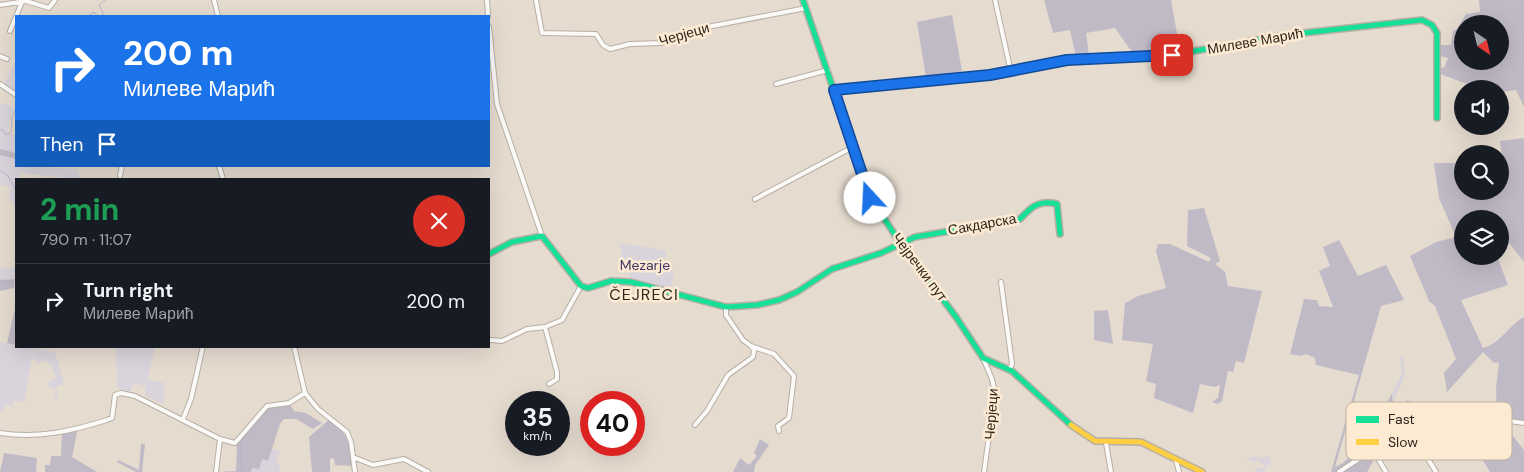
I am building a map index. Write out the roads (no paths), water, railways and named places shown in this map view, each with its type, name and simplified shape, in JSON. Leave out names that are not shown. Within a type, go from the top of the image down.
[{"type":"street","points":[[0,5],[25,1],[49,8],[55,0]]},
{"type":"street","points":[[214,0],[218,15]]},
{"type":"street","points":[[487,0],[488,15]]},
{"type":"street","name":"Черјеци","points":[[536,0],[542,33],[596,34],[602,45],[610,49],[630,44],[661,43],[702,28],[806,8]]},
{"type":"street","name":"Чејречки пут","points":[[803,0],[870,198],[885,223],[956,316],[983,358]]},
{"type":"street","points":[[994,0],[1011,72]]},
{"type":"street","points":[[18,15],[25,1]]},
{"type":"street","name":"Милеве Мaрић","points":[[834,90],[1011,72],[1063,60],[1166,56],[1290,34],[1422,20],[1432,25],[1437,32],[1437,118]]},
{"type":"street","points":[[10,31],[15,21]]},
{"type":"street","points":[[490,38],[497,104],[542,236],[581,286],[588,288],[611,281],[631,282],[726,307],[757,305],[779,300],[797,292],[832,269],[881,254],[902,244]]},
{"type":"street","points":[[0,56],[7,59]]},
{"type":"street","points":[[776,84],[828,70]]},
{"type":"street","points":[[0,84],[15,93]]},
{"type":"street","points":[[755,199],[853,147]]},
{"type":"street","points":[[120,176],[122,167]]},
{"type":"street","name":"Сакдарска","points":[[902,244],[925,234],[1020,219],[1028,209],[1047,202],[1057,204],[1060,234]]},
{"type":"street","points":[[490,253],[512,242],[542,236]]},
{"type":"street","points":[[1001,282],[1012,364],[1009,370]]},
{"type":"street","points":[[491,340],[502,341],[527,328],[545,328],[562,320],[581,286]]},
{"type":"street","points":[[726,307],[725,312],[729,321],[743,340],[751,346],[774,354],[794,376],[789,418],[778,426],[779,431]]},
{"type":"street","points":[[545,328],[557,379],[549,384]]},
{"type":"street","points":[[695,425],[707,411],[728,375],[753,357],[754,350],[751,346]]},
{"type":"street","points":[[183,419],[191,399],[203,348]]},
{"type":"street","points":[[294,348],[305,393],[314,404],[346,432],[355,472]]},
{"type":"street","points":[[983,358],[993,360],[1009,370],[1067,423],[1088,438],[1106,443],[1133,440],[1141,442],[1202,472]]},
{"type":"street","name":"Черјеци","points":[[983,358],[995,393],[984,472]]},
{"type":"street","points":[[0,433],[14,435],[59,434],[107,420],[112,418],[114,397],[119,393],[135,396],[220,439],[236,443],[267,406],[289,403],[305,393]]},
{"type":"street","points":[[216,472],[220,439]]},
{"type":"street","points":[[1106,443],[1111,472]]},
{"type":"street","points":[[353,457],[363,463],[372,465],[404,459],[428,472]]},
{"type":"street","points":[[1176,460],[1179,472]]},
{"type":"street","points":[[1339,472],[1354,460]]},
{"type":"street","points":[[1379,460],[1386,472]]},
{"type":"street","points":[[1429,460],[1436,472]]},
{"type":"waterway","points":[[102,15],[99,5],[105,0]]},
{"type":"waterway","points":[[90,15],[94,12],[97,15]]},
{"type":"waterway","points":[[0,130],[3,130],[6,135],[11,132],[12,118],[15,110]]},
{"type":"waterway","points":[[0,170],[8,176],[15,189]]},
{"type":"waterway","points":[[0,282],[15,281]]},
{"type":"waterway","points":[[242,472],[240,452],[243,439],[257,421],[272,407]]},
{"type":"district","name":"ČEJRECI","points":[[644,294]]},
{"type":"park label","name":"Mezarje","points":[[645,265]]}]
